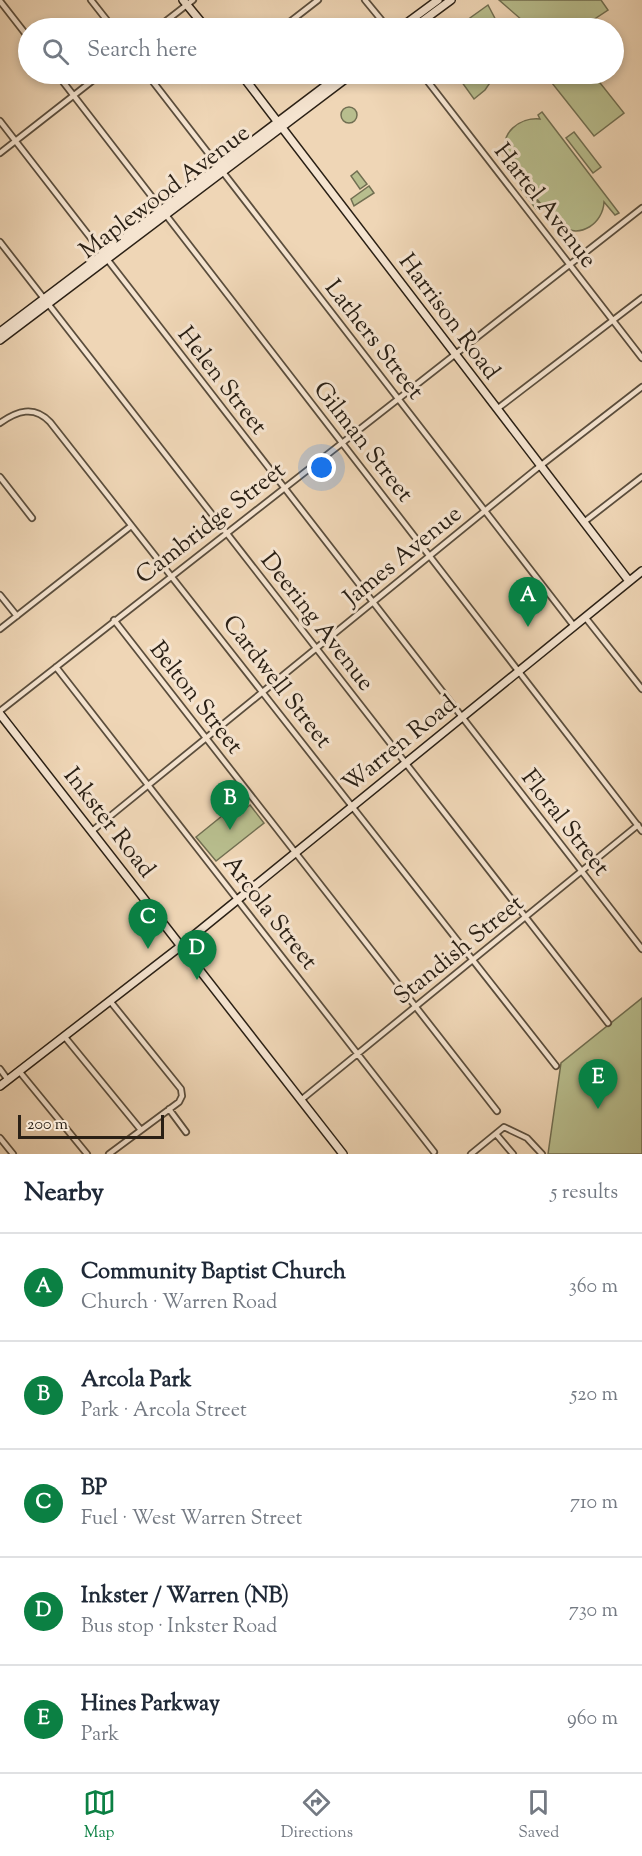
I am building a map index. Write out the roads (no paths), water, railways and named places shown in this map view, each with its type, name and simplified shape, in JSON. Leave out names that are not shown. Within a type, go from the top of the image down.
[{"type":"main road","points":[[424,18],[438,0]]},
{"type":"main road","points":[[418,18],[451,0]]},
{"type":"main road","points":[[188,2],[199,18]]},
{"type":"main road","name":"Harrison Road","points":[[248,84],[629,581]]},
{"type":"main road","name":"Maplewood Avenue","points":[[279,125],[329,84]]},
{"type":"main road","name":"Maplewood Avenue","points":[[0,340],[105,256],[279,125],[338,84]]},
{"type":"main road","name":"Maplewood Avenue","points":[[0,332],[46,301]]},
{"type":"main road","name":"Warren Road","points":[[0,1086],[181,945],[642,571]]},
{"type":"main road","name":"Inkster Road","points":[[0,712],[3,723],[92,831],[343,1154]]},
{"type":"street","points":[[91,0],[105,18]]},
{"type":"street","points":[[295,18],[318,0]]},
{"type":"street","points":[[366,0],[380,18]]},
{"type":"street","points":[[0,1],[18,24]]},
{"type":"street","points":[[169,18],[188,2]]},
{"type":"street","name":"Gilman Street","points":[[65,84],[642,831]]},
{"type":"street","points":[[0,153],[88,84]]},
{"type":"street","name":"Lathers Street","points":[[155,84],[574,626]]},
{"type":"street","name":"Hartel Avenue","points":[[430,84],[642,358]]},
{"type":"street","name":"Helen Street","points":[[0,121],[461,718]]},
{"type":"street","name":"Cambridge Street","points":[[0,712],[341,441],[642,208]]},
{"type":"street","name":"Deering Avenue","points":[[0,242],[608,1023]]},
{"type":"street","points":[[497,409],[642,298]]},
{"type":"street","name":"James Avenue","points":[[92,831],[484,511],[642,387]]},
{"type":"street","name":"Cardwell Street","points":[[0,423],[18,412],[32,411],[42,415],[50,422],[556,1066]]},
{"type":"street","points":[[0,477],[32,518]]},
{"type":"street","points":[[584,522],[642,477]]},
{"type":"street","points":[[0,629],[131,526]]},
{"type":"street","points":[[0,595],[17,616]]},
{"type":"street","points":[[585,617],[642,689]]},
{"type":"street","name":"Belton Street","points":[[114,620],[497,1111]]},
{"type":"street","name":"Arcola Street","points":[[56,667],[434,1152]]},
{"type":"street","name":"Floral Street","points":[[461,718],[642,949]]},
{"type":"street","name":"Standish Street","points":[[301,1100],[638,825]]},
{"type":"street","points":[[109,1154],[181,1099],[181,1089],[110,1001]]},
{"type":"street","points":[[64,1036],[141,1130]]},
{"type":"street","points":[[0,1069],[8,1080]]},
{"type":"street","points":[[19,1071],[87,1154]]},
{"type":"street","points":[[169,1109],[186,1132]]},
{"type":"street","points":[[471,1154],[504,1127],[527,1138],[542,1154]]},
{"type":"street","points":[[496,1134],[513,1154]]},
{"type":"street","points":[[0,1138],[13,1154]]},
{"type":"street","points":[[478,1148],[483,1154]]},
{"type":"place","name":"Community Baptist Church","points":[[528,627]]},
{"type":"place","name":"Arcola Park","points":[[230,830]]},
{"type":"place","name":"BP","points":[[148,949]]},
{"type":"place","name":"Inkster / Warren (NB)","points":[[197,980]]},
{"type":"place","name":"Hines Parkway","points":[[598,1109]]}]
